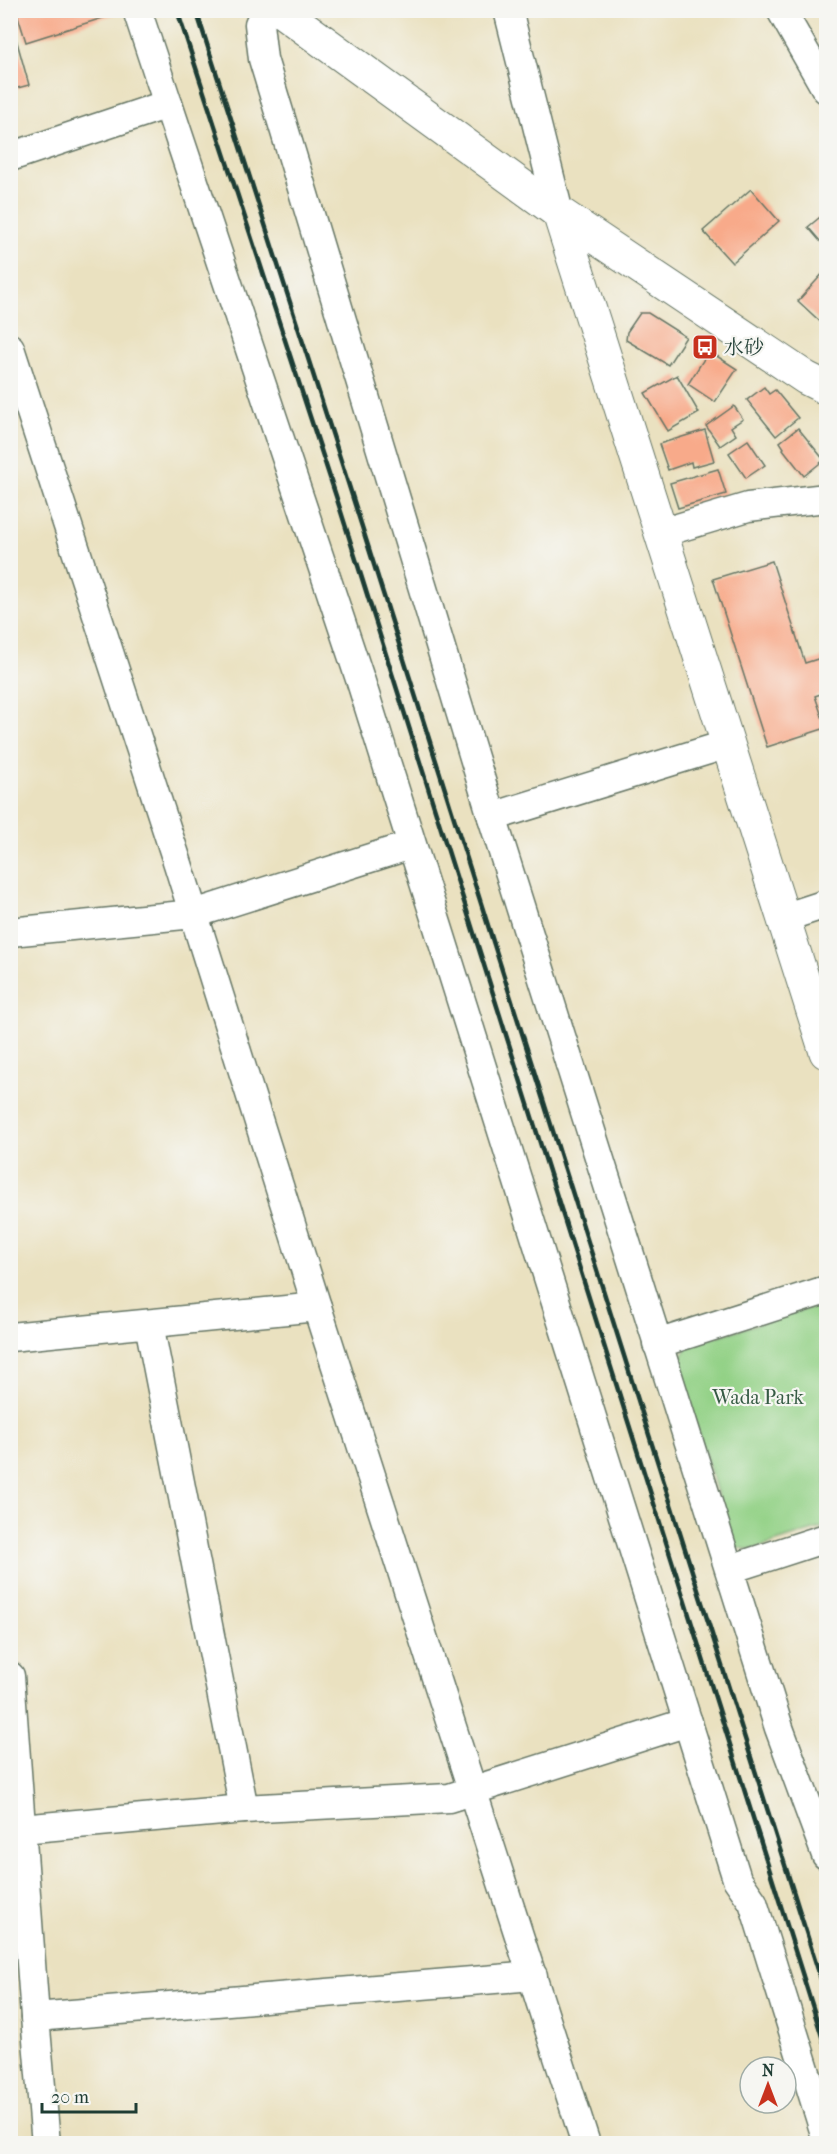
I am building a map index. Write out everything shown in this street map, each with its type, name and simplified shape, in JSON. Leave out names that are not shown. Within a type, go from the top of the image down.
[{"type":"street","points":[[137,10],[361,682],[737,1879],[753,1902],[826,2137]]},
{"type":"street","points":[[266,10],[259,24],[264,59],[492,816],[779,1728],[826,1855]]},
{"type":"street","points":[[280,10],[559,213],[806,378],[826,388]]},
{"type":"street","points":[[508,10],[559,213],[826,1052]]},
{"type":"street","points":[[781,10],[826,89]]},
{"type":"street","points":[[10,158],[168,104]]},
{"type":"street","points":[[10,348],[18,396],[194,914],[317,1307],[586,2144]]},
{"type":"street","points":[[661,533],[748,507],[826,498]]},
{"type":"street","points":[[492,816],[728,744]]},
{"type":"street","points":[[10,932],[194,914],[411,845]]},
{"type":"street","points":[[783,918],[826,904]]},
{"type":"street","points":[[657,1344],[826,1290]]},
{"type":"street","points":[[10,1337],[317,1307]]},
{"type":"street","points":[[149,1324],[244,1809]]},
{"type":"street","points":[[730,1569],[826,1538]]},
{"type":"street","points":[[10,1676],[13,1763],[21,1829],[46,2144]]},
{"type":"street","points":[[21,1829],[244,1809],[449,1798],[688,1722]]},
{"type":"street","points":[[35,2017],[533,1976]]},
{"type":"green space","name":"Wada Park","points":[[826,1303],[826,1526],[752,1550],[734,1547],[677,1365],[688,1345]]},
{"type":"building","points":[[16,10],[125,10],[125,11],[26,42]]},
{"type":"building","points":[[10,17],[29,85],[10,90]]},
{"type":"building","points":[[751,189],[779,221],[732,263],[703,231]]},
{"type":"building","points":[[826,206],[826,248],[808,227],[825,213],[822,210]]},
{"type":"building","points":[[825,271],[826,273],[826,327],[798,301]]},
{"type":"building","points":[[640,313],[648,313],[686,337],[668,365],[626,340],[627,332]]},
{"type":"building","points":[[709,351],[737,369],[715,402],[688,384]]},
{"type":"building","points":[[677,375],[699,413],[668,431],[645,393]]},
{"type":"building","points":[[764,387],[769,394],[775,390],[798,418],[776,436],[747,400]]},
{"type":"building","points":[[734,406],[743,419],[731,427],[736,435],[720,446],[706,426]]},
{"type":"building","points":[[798,428],[824,460],[804,476],[780,442]]},
{"type":"building","points":[[705,430],[714,461],[692,467],[691,462],[668,470],[659,444]]},
{"type":"building","points":[[748,440],[765,465],[746,478],[729,453]]},
{"type":"building","points":[[718,469],[726,494],[678,508],[670,483]]},
{"type":"building","points":[[772,561],[805,663],[824,657],[826,692],[815,696],[826,728],[767,747],[713,579]]},
{"type":"railway","points":[[177,10],[336,496],[826,2049]]},
{"type":"railway","points":[[196,10],[351,492],[826,1995]]},
{"type":"place","name":"水砂","points":[[705,347]]}]
